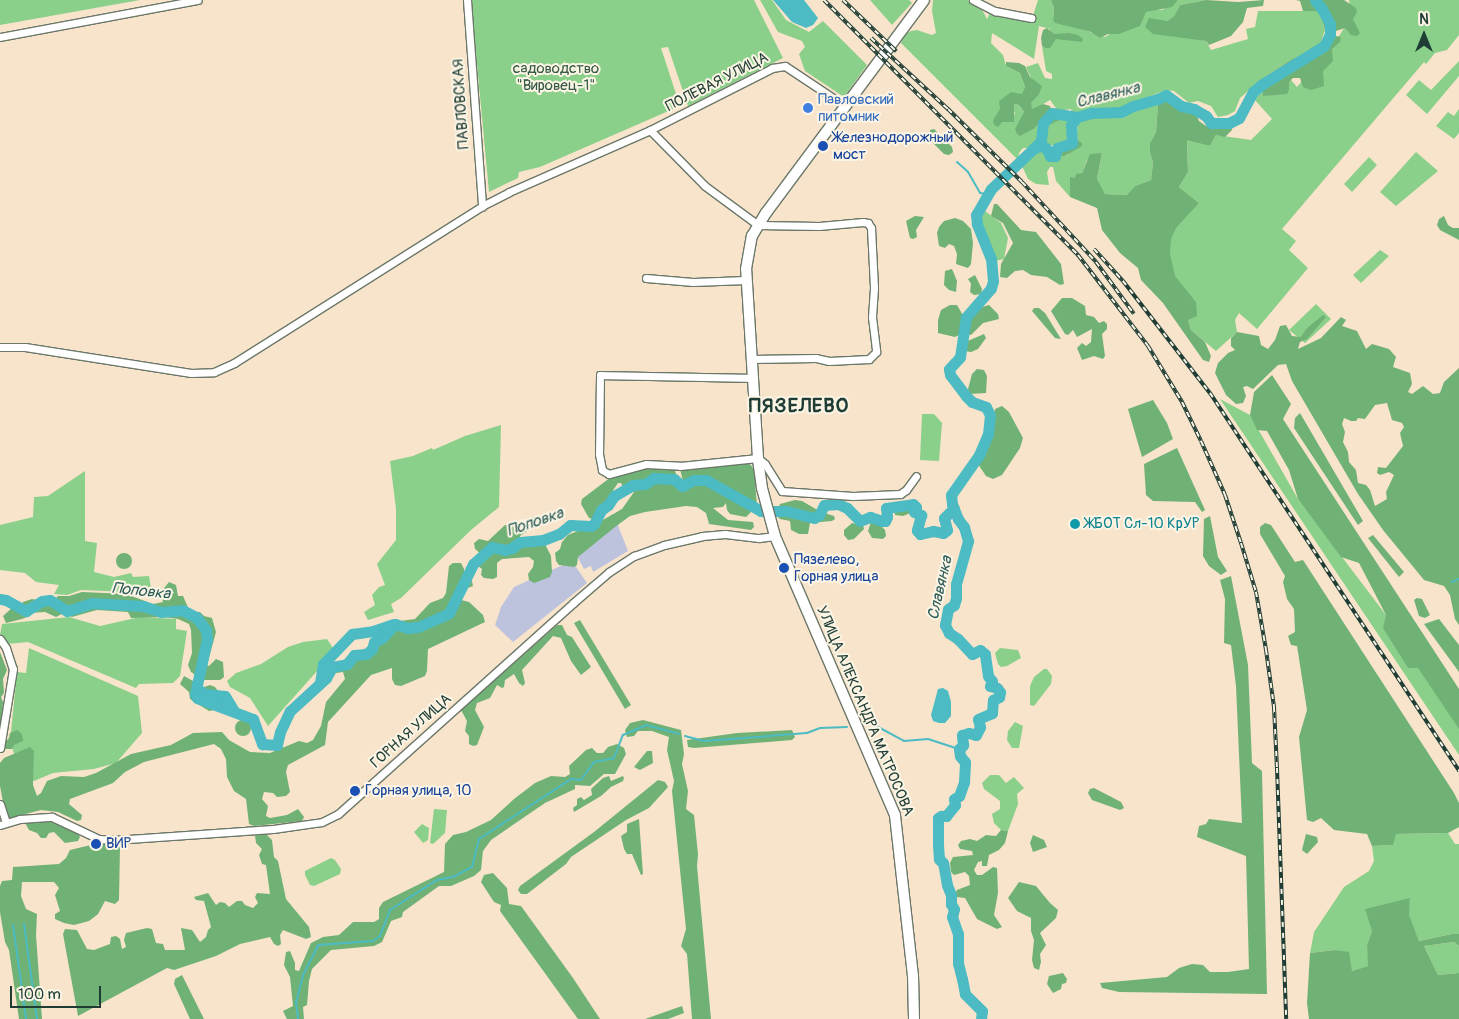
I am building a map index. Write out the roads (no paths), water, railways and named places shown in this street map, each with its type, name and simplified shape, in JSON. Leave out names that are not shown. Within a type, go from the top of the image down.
[{"type":"main road","name":"УЛИЦА АЛЕКСАНДРА МАТРОСОВА","points":[[914,1019],[912,967],[895,815],[775,536],[762,488],[758,458],[746,280],[748,247],[758,225],[924,0]]},
{"type":"street","points":[[0,37],[198,0]]},
{"type":"street","name":"ПАВЛОВСКАЯ","points":[[467,0],[482,206]]},
{"type":"street","points":[[973,0],[995,10],[1031,18]]},
{"type":"street","name":"ПОЛЕВАЯ УЛИЦА","points":[[650,130],[779,65],[784,66],[845,106]]},
{"type":"street","points":[[0,347],[25,347],[191,372],[214,372],[234,363],[482,206],[524,185],[650,130],[705,186],[758,225],[819,226],[863,222],[868,223],[871,228],[874,288],[872,317],[876,352],[869,359],[829,361],[816,358],[751,359]]},
{"type":"street","points":[[646,278],[692,282],[746,280]]},
{"type":"street","points":[[752,378],[600,375],[599,454],[602,470],[609,474],[646,464],[680,466],[758,458],[765,464],[782,491],[853,496],[900,494],[906,490],[916,476]]},
{"type":"street","name":"ГОРНАЯ УЛИЦА","points":[[3,824],[36,816],[52,817],[71,824],[87,835],[88,840],[163,837],[322,822],[338,814],[573,603],[609,572],[634,556],[664,545],[702,536],[725,534],[759,538],[775,536]]},
{"type":"street","points":[[0,639],[6,648],[13,669],[0,748]]},
{"type":"street","points":[[0,804],[3,824]]},
{"type":"water","points":[[773,0],[804,0],[818,18],[813,25],[806,28],[792,22]]},
{"type":"water","points":[[943,688],[948,691],[951,702],[951,716],[945,723],[939,723],[933,721],[931,715],[938,689]]},
{"type":"waterway","name":"Славянка","points":[[981,1019],[982,1011],[965,994],[958,963],[958,934],[952,917],[954,909],[951,904],[951,895],[943,863],[939,859],[938,844],[938,818],[946,816],[955,805],[954,799],[959,796],[964,782],[965,762],[960,756],[959,749],[963,745],[962,735],[969,733],[976,735],[980,727],[978,719],[992,713],[993,700],[999,697],[1000,692],[997,688],[990,686],[992,681],[988,676],[985,654],[980,650],[972,654],[958,639],[949,633],[945,625],[948,609],[954,605],[956,598],[956,584],[968,541],[964,527],[958,519],[952,504],[951,495],[979,455],[988,434],[990,415],[986,407],[972,402],[966,396],[950,375],[949,369],[960,357],[966,317],[991,288],[993,281],[991,259],[977,224],[976,215],[991,189],[1034,148],[1041,146],[1046,148],[1050,156],[1055,156],[1057,148],[1072,143],[1071,125],[1077,117],[1091,113],[1121,112],[1166,95],[1181,106],[1194,109],[1206,116],[1211,123],[1229,123],[1239,118],[1253,92],[1261,85],[1324,46],[1330,34],[1330,24],[1315,0]]},
{"type":"waterway","points":[[1034,148],[1041,141],[1043,123],[1052,113],[1077,117]]},
{"type":"waterway","points":[[957,162],[968,172],[980,193],[987,194]]},
{"type":"waterway","name":"Поповка","points":[[0,599],[6,600],[26,611],[42,601],[50,600],[67,611],[92,603],[143,606],[161,612],[182,610],[196,617],[206,630],[207,639],[195,694],[197,698],[253,719],[262,744],[277,745],[280,732],[290,711],[326,678],[332,667],[347,664],[354,655],[366,654],[372,649],[374,642],[382,638],[395,624],[407,628],[418,627],[449,613],[473,564],[492,547],[505,550],[512,548],[520,542],[543,540],[559,534],[570,525],[591,526],[601,510],[608,505],[614,496],[633,485],[645,484],[654,478],[674,479],[682,486],[694,480],[706,480],[761,511],[786,511],[814,518],[819,515],[824,505],[838,504],[847,508],[860,521],[870,517],[885,521],[887,517],[886,508],[913,504],[916,507],[914,512],[921,515],[917,530],[920,534],[933,531],[943,533],[947,530],[944,518],[954,508]]},
{"type":"waterway","points":[[1452,582],[1459,579]]},
{"type":"waterway","points":[[320,683],[323,664],[352,634],[373,631],[393,624]]},
{"type":"waterway","points":[[197,689],[205,694],[225,696],[234,711]]},
{"type":"waterway","points":[[867,721],[904,741],[928,739],[959,749]]},
{"type":"waterway","points":[[298,1019],[296,1002],[303,975],[318,945],[373,941],[380,936],[390,910],[437,880],[453,877],[472,867],[479,839],[571,779],[581,780],[594,762],[614,758],[623,735],[646,725],[679,734]]},
{"type":"waterway","points":[[685,736],[704,741],[807,733],[820,728],[847,727]]},
{"type":"waterway","points":[[24,924],[37,1019]]},
{"type":"waterway","points":[[13,925],[26,1019]]},
{"type":"railway","points":[[824,0],[1078,255],[1148,346],[1182,402],[1201,441],[1225,495],[1241,543],[1256,592],[1266,650],[1274,707],[1286,1019]]},
{"type":"railway","points":[[843,0],[896,51]]},
{"type":"railway","points":[[871,38],[948,109],[1022,182],[1096,262],[1134,314]]},
{"type":"railway","points":[[1094,249],[1123,281],[1210,393],[1459,771]]},
{"type":"place","name":"Павловский питомник","points":[[808,108]]},
{"type":"place","name":"Железнодорожный мост","points":[[823,146]]},
{"type":"place","name":"ЖБОТ Сл-10 КрУР","points":[[1075,524]]},
{"type":"place","name":"Пязелево, Горная улица","points":[[784,568]]},
{"type":"place","name":"Горная улица, 10","points":[[355,791]]},
{"type":"place","name":"ВИР","points":[[96,844]]},
{"type":"district","name":"ПЯЗЕЛЕВО","points":[[799,405]]},
{"type":"park label","name":"садоводство \"Вировец-1\"","points":[[556,76]]}]
